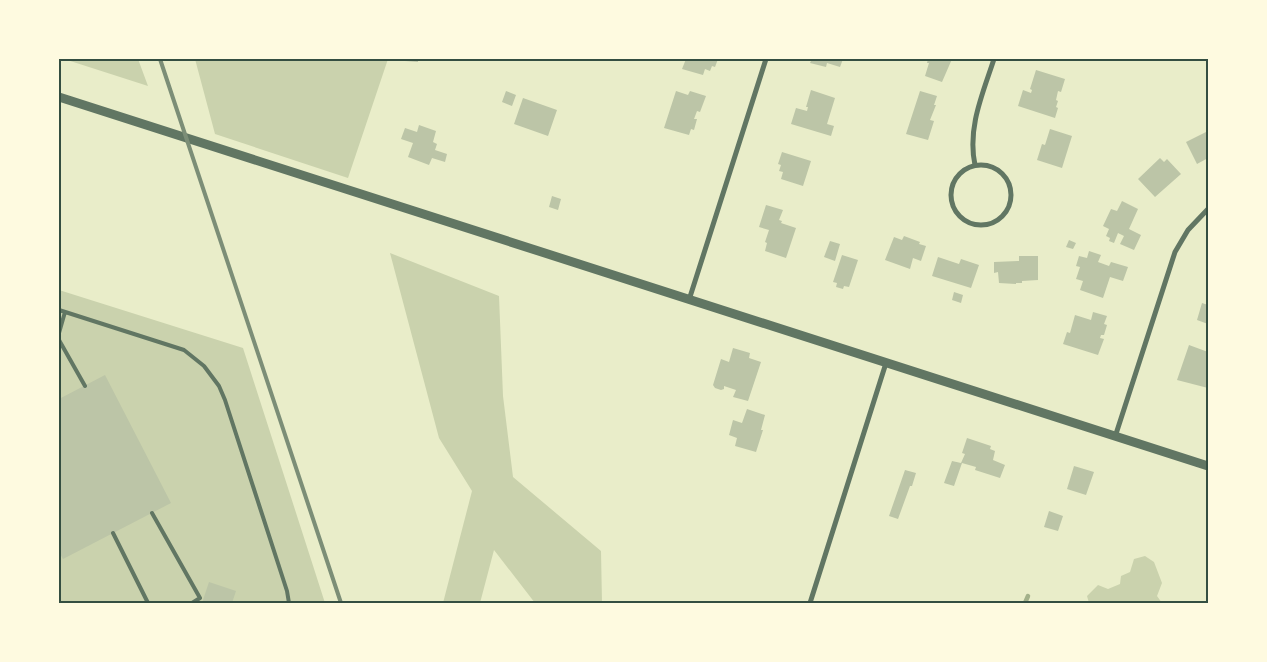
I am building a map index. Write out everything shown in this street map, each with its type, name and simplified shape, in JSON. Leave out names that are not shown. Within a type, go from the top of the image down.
[{"type":"street","points":[[689,300],[766,59]]},
{"type":"street","points":[[974,165],[973,126],[994,59]]},
{"type":"street","points":[[59,97],[1208,466]]},
{"type":"street","points":[[982,164],[997,169],[1008,181],[1010,188],[1011,196],[1006,211],[1001,217],[987,224],[979,225],[964,220],[958,215],[951,201],[952,185],[955,178],[961,172],[974,165],[982,164]]},
{"type":"street","points":[[1115,436],[1175,252],[1188,230],[1208,209]]},
{"type":"street","points":[[810,603],[886,363]]},
{"type":"lane","points":[[59,310],[184,350],[204,366],[219,386],[225,400],[287,591],[289,603]]},
{"type":"lane","points":[[59,333],[66,312]]},
{"type":"lane","points":[[59,340],[85,386]]},
{"type":"lane","points":[[152,513],[200,598],[192,603]]},
{"type":"lane","points":[[113,533],[148,603]]},
{"type":"green space","points":[[64,59],[138,59],[148,86]]},
{"type":"green space","points":[[195,59],[388,59],[348,178],[215,134]]},
{"type":"green space","points":[[390,253],[499,296],[503,396],[513,477],[601,551],[602,603],[535,603],[494,550],[480,603],[443,603],[472,491],[439,438]]},
{"type":"green space","points":[[59,290],[243,348],[325,603],[59,603]]},
{"type":"green space","points":[[1145,556],[1154,562],[1162,583],[1157,596],[1162,603],[1089,603],[1087,596],[1098,585],[1108,589],[1120,584],[1121,576],[1130,572],[1134,559]]},
{"type":"building","points":[[405,59],[418,59],[418,62],[405,61]]},
{"type":"building","points":[[686,59],[718,59],[715,67],[712,66],[710,71],[705,69],[703,75],[682,69]]},
{"type":"building","points":[[812,59],[843,59],[840,67],[827,63],[826,67],[810,63]]},
{"type":"building","points":[[928,59],[952,59],[942,82],[925,76],[929,63],[927,63]]},
{"type":"building","points":[[1036,70],[1065,79],[1061,92],[1058,91],[1056,107],[1058,108],[1055,118],[1018,106],[1023,90],[1031,93],[1032,90],[1030,89]]},
{"type":"building","points":[[811,90],[835,98],[827,124],[834,126],[831,136],[791,124],[796,108],[807,111],[808,107],[806,107]]},
{"type":"building","points":[[506,91],[516,95],[512,106],[502,102]]},
{"type":"building","points":[[676,91],[688,95],[690,91],[706,96],[700,112],[697,111],[694,119],[697,119],[694,130],[691,129],[689,135],[664,128]]},
{"type":"building","points":[[920,91],[937,96],[934,105],[936,105],[930,120],[934,121],[928,140],[906,134]]},
{"type":"building","points":[[523,98],[557,110],[548,136],[514,124]]},
{"type":"building","points":[[419,125],[436,131],[433,142],[437,144],[435,150],[447,154],[445,162],[432,158],[429,165],[408,157],[413,143],[401,139],[405,128],[417,132]]},
{"type":"building","points":[[1050,129],[1072,136],[1062,168],[1037,160],[1042,144],[1045,145]]},
{"type":"building","points":[[1208,131],[1208,158],[1197,164],[1186,142]]},
{"type":"building","points":[[782,152],[811,161],[803,186],[781,179],[783,172],[779,171],[781,165],[778,164]]},
{"type":"building","points":[[1160,158],[1164,162],[1167,159],[1181,174],[1155,197],[1138,179]]},
{"type":"building","points":[[552,196],[561,199],[558,210],[549,207]]},
{"type":"building","points":[[1122,201],[1138,209],[1129,229],[1141,235],[1134,250],[1120,244],[1124,236],[1118,233],[1114,243],[1109,241],[1110,238],[1106,236],[1109,229],[1103,226],[1111,209],[1117,211]]},
{"type":"building","points":[[766,205],[783,210],[779,220],[782,221],[781,223],[796,228],[786,258],[765,251],[767,243],[765,242],[769,230],[759,227]]},
{"type":"building","points":[[904,236],[926,246],[921,261],[913,258],[910,269],[885,260],[894,237],[902,240]]},
{"type":"building","points":[[1069,240],[1076,243],[1073,249],[1066,247]]},
{"type":"building","points":[[830,241],[840,244],[835,261],[824,257]]},
{"type":"building","points":[[1089,251],[1101,255],[1098,262],[1109,266],[1111,262],[1128,267],[1123,281],[1110,277],[1103,298],[1080,290],[1083,281],[1076,279],[1080,267],[1076,266],[1079,256],[1087,258]]},
{"type":"building","points":[[842,255],[858,260],[849,287],[844,286],[843,289],[836,287],[837,283],[833,282]]},
{"type":"building","points":[[1019,256],[1038,256],[1038,280],[1022,281],[1022,283],[1016,284],[999,283],[998,272],[994,273],[994,262],[1019,261]]},
{"type":"building","points":[[938,257],[959,264],[961,259],[979,265],[971,288],[932,276]]},
{"type":"building","points":[[954,292],[963,295],[961,303],[952,300]]},
{"type":"building","points":[[1202,303],[1208,305],[1208,324],[1197,320]]},
{"type":"building","points":[[1093,312],[1107,316],[1104,324],[1107,325],[1104,335],[1101,335],[1100,338],[1104,339],[1098,355],[1063,344],[1067,332],[1070,333],[1075,315],[1091,320]]},
{"type":"building","points":[[1189,345],[1208,352],[1208,388],[1177,380]]},
{"type":"building","points":[[733,348],[750,353],[749,358],[761,362],[748,401],[733,397],[736,390],[724,386],[724,389],[721,390],[713,385],[721,359],[729,362]]},
{"type":"building","points":[[105,375],[171,503],[63,559],[59,552],[59,399]]},
{"type":"building","points":[[747,409],[765,415],[761,430],[763,430],[756,452],[735,446],[737,438],[729,435],[733,420],[742,423]]},
{"type":"building","points":[[967,438],[991,446],[990,449],[995,451],[993,460],[1005,465],[1000,478],[975,470],[976,467],[962,463],[954,486],[944,483],[952,461],[961,463],[965,454],[962,453]]},
{"type":"building","points":[[1074,466],[1094,472],[1086,495],[1067,489]]},
{"type":"building","points":[[905,470],[916,473],[898,519],[889,516]]},
{"type":"building","points":[[1049,511],[1063,516],[1058,531],[1044,527]]},
{"type":"building","points":[[209,582],[236,591],[232,603],[202,603]]},
{"type":"waterway","points":[[1025,603],[1028,596]]},
{"type":"railway","points":[[160,59],[341,603]]}]
